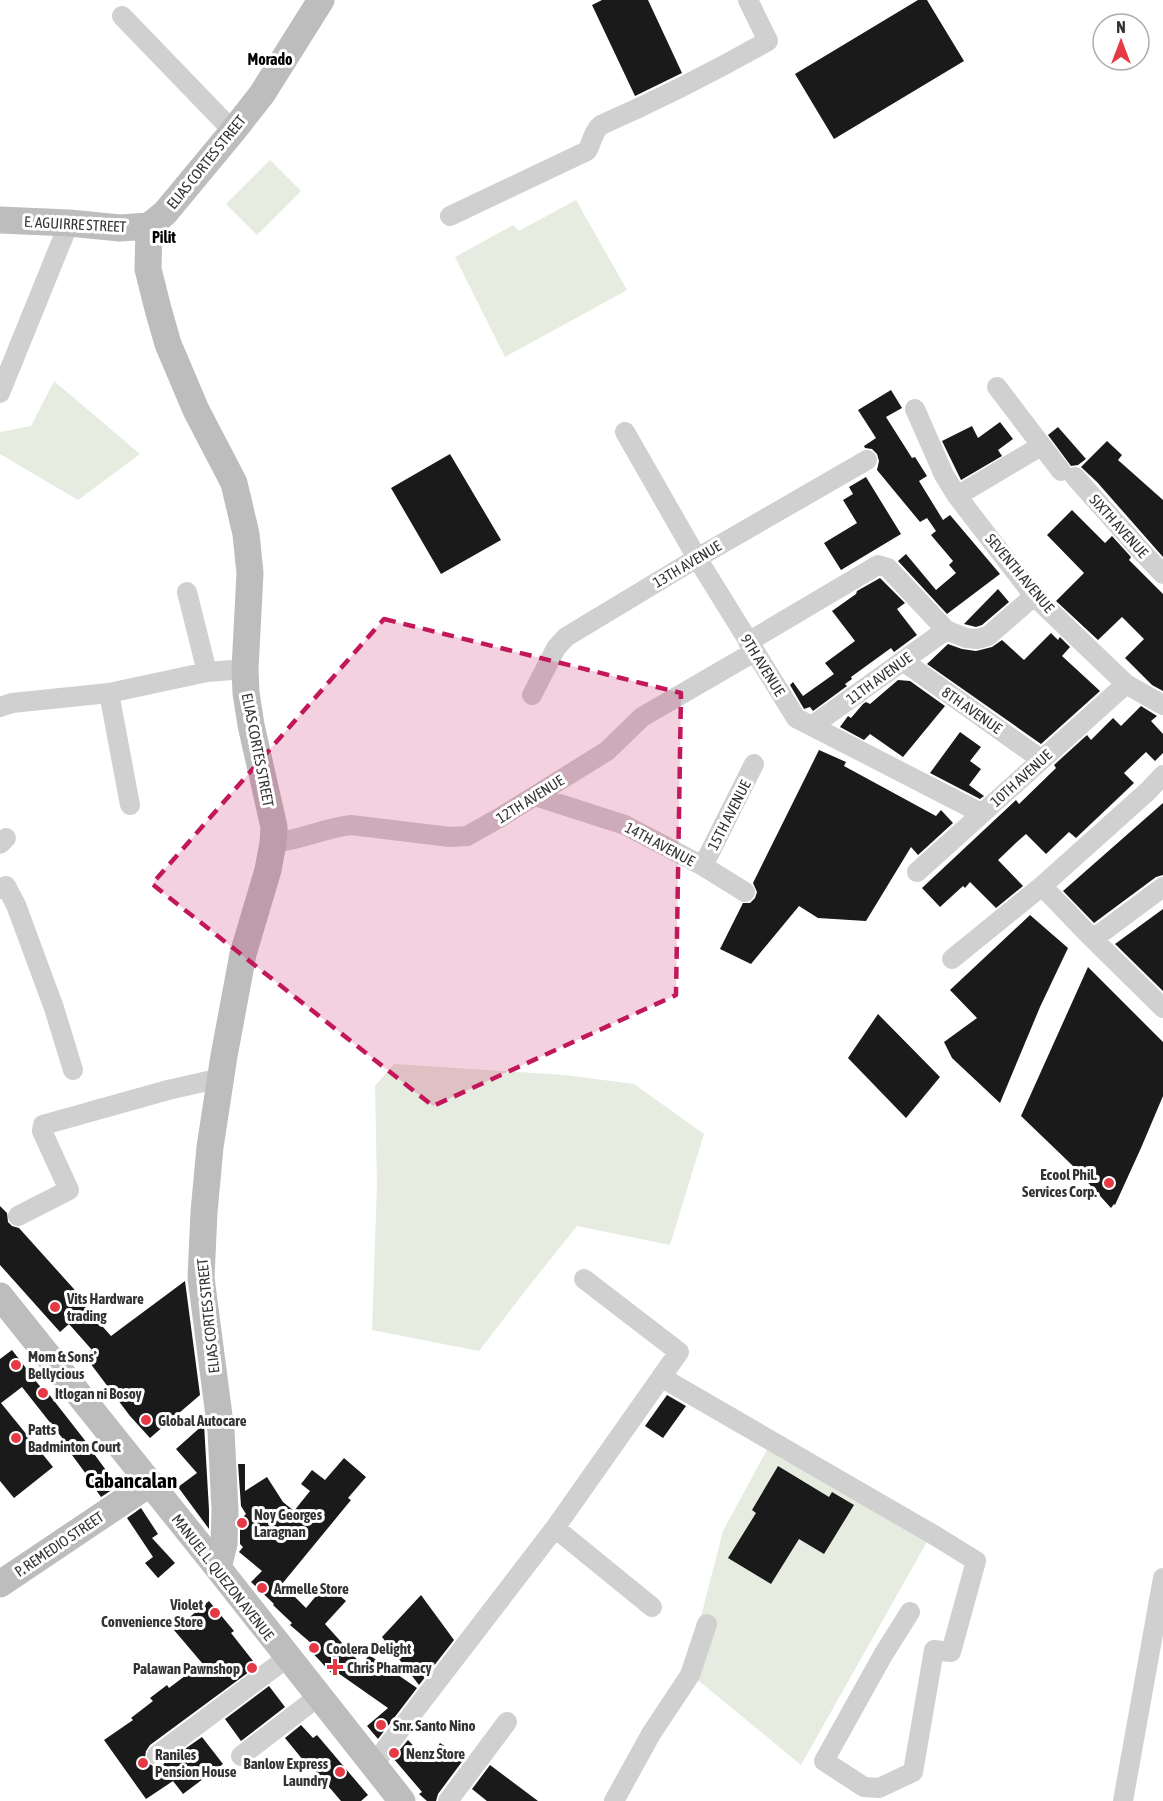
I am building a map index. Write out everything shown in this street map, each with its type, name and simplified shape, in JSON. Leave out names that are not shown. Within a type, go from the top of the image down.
[{"type":"street","name":"ELIAS CORTES STREET","points":[[218,1568],[224,1544],[225,1510],[220,1431],[201,1278],[204,1212],[210,1147],[243,954],[268,870],[274,827],[246,693],[250,573],[246,534],[234,483],[196,410],[168,344],[148,269],[149,226],[165,213],[262,94],[321,0]]},
{"type":"street","points":[[450,216],[587,151],[593,142],[596,129],[601,125],[655,101],[768,41],[748,0]]},
{"type":"street","points":[[122,16],[233,131]]},
{"type":"street","name":"E. AGUIRRE STREET","points":[[0,220],[120,228],[149,226]]},
{"type":"street","points":[[0,393],[69,223]]},
{"type":"street","name":"SIXTH AVENUE","points":[[997,387],[1041,446],[1163,574]]},
{"type":"street","name":"SEVENTH AVENUE","points":[[915,409],[944,475],[957,496],[1034,596],[1126,684],[1163,705]]},
{"type":"street","name":"9TH AVENUE","points":[[626,432],[697,558],[796,718],[981,813]]},
{"type":"street","points":[[957,496],[1041,446]]},
{"type":"street","name":"13TH AVENUE","points":[[532,694],[556,648],[566,638],[697,558],[867,460]]},
{"type":"street","name":"12TH AVENUE","points":[[273,843],[351,825],[464,837],[607,751],[642,717],[878,564],[888,568],[946,630],[966,638],[977,639],[988,636],[1034,596]]},
{"type":"street","points":[[187,592],[207,672]]},
{"type":"street","name":"11TH AVENUE","points":[[812,726],[946,630]]},
{"type":"street","name":"8TH AVENUE","points":[[903,661],[1042,759]]},
{"type":"street","points":[[0,707],[12,703],[109,693],[207,672],[245,669]]},
{"type":"street","name":"10TH AVENUE","points":[[917,872],[1126,684]]},
{"type":"street","points":[[109,693],[130,805]]},
{"type":"street","name":"15TH AVENUE","points":[[703,866],[754,764]]},
{"type":"street","points":[[952,959],[1042,886],[1149,791],[1163,775]]},
{"type":"street","name":"14TH AVENUE","points":[[535,796],[625,825],[703,866],[745,892]]},
{"type":"street","points":[[1042,886],[1163,1008]]},
{"type":"street","points":[[3,887],[16,905],[54,1008],[73,1070]]},
{"type":"street","points":[[1093,939],[1163,888]]},
{"type":"street","points":[[18,1216],[69,1190],[42,1131],[43,1125],[168,1090],[221,1078]]},
{"type":"street","points":[[373,1765],[555,1528],[679,1352],[584,1279]]},
{"type":"street","name":"MANUEL L. QUEZON AVENUE","points":[[0,1296],[402,1801]]},
{"type":"street","points":[[661,1377],[976,1561],[951,1652],[934,1650],[914,1772],[879,1788],[864,1787],[824,1761],[883,1655],[910,1612]]},
{"type":"street","name":"P. REMEDIO STREET","points":[[0,1584],[149,1484]]},
{"type":"street","points":[[555,1528],[652,1608]]},
{"type":"street","points":[[1123,1801],[1163,1578]]},
{"type":"street","points":[[614,1801],[651,1734],[690,1675],[707,1624]]},
{"type":"street","points":[[157,1755],[287,1658]]},
{"type":"street","points":[[241,1756],[319,1696]]},
{"type":"street","points":[[448,1801],[507,1722]]},
{"type":"highlighted area","points":[[384,619],[681,693],[676,995],[433,1106],[152,884]]},
{"type":"shaded area","points":[[270,160],[301,191],[257,235],[226,204]]},
{"type":"shaded area","points":[[576,200],[627,290],[505,357],[455,257],[513,225],[519,231]]},
{"type":"shaded area","points":[[54,381],[140,454],[78,500],[0,454],[0,432],[31,426]]},
{"type":"shaded area","points":[[394,1064],[565,1075],[634,1084],[704,1134],[670,1245],[577,1226],[479,1351],[372,1330],[377,1185],[375,1086]]},
{"type":"shaded area","points":[[769,1446],[928,1540],[801,1765],[687,1671],[723,1531]]},
{"type":"building","points":[[602,0],[648,0],[682,73],[635,96],[592,5]]},
{"type":"building","points":[[918,0],[927,0],[964,61],[834,139],[795,74]]},
{"type":"building","points":[[891,390],[902,408],[886,417],[912,458],[915,457],[927,476],[919,481],[943,520],[950,515],[1000,574],[947,614],[898,561],[906,554],[936,590],[956,573],[949,565],[953,561],[931,535],[936,531],[927,518],[920,522],[877,470],[879,461],[877,454],[864,446],[876,438],[858,410]]},
{"type":"building","points":[[1000,422],[1013,439],[998,450],[1002,456],[961,480],[942,441],[972,426],[978,438]]},
{"type":"building","points":[[1058,427],[1086,459],[1078,465],[1071,466],[1048,435]]},
{"type":"building","points":[[1107,441],[1122,455],[1118,460],[1163,500],[1163,557],[1081,467]]},
{"type":"building","points":[[450,454],[501,540],[441,574],[391,488]]},
{"type":"building","points":[[866,477],[901,534],[841,570],[824,543],[857,523],[843,500],[853,494],[849,487]]},
{"type":"building","points":[[1072,510],[1105,543],[1112,536],[1131,557],[1129,560],[1163,594],[1163,691],[1152,685],[1125,658],[1144,639],[1122,617],[1098,640],[1056,601],[1084,573],[1047,535]]},
{"type":"building","points":[[880,578],[905,603],[897,609],[917,635],[894,652],[891,648],[851,677],[852,679],[845,684],[847,686],[813,711],[810,707],[804,709],[790,685],[793,682],[803,696],[834,674],[825,663],[855,641],[832,611],[857,591]]},
{"type":"building","points":[[998,589],[1009,602],[982,625],[976,627],[964,624]]},
{"type":"building","points":[[1051,633],[1058,640],[1060,637],[1070,647],[1062,656],[1100,691],[1041,744],[927,664],[948,644],[976,651],[992,647],[1002,640],[1024,660]]},
{"type":"building","points":[[898,680],[910,681],[945,706],[903,757],[870,734],[864,740],[840,727],[848,716],[851,718],[863,704],[866,702],[870,704]]},
{"type":"building","points":[[1141,706],[1157,716],[1151,721],[1163,734],[1163,753],[1155,761],[1146,752],[1124,773],[1134,783],[1076,838],[1069,832],[1046,854],[1026,834],[998,860],[1023,886],[996,908],[970,882],[940,907],[922,888],[1016,800],[1019,804],[1056,768],[1054,765],[1087,735],[1091,740],[1113,718],[1121,726]]},
{"type":"building","points":[[960,732],[981,747],[970,761],[981,769],[969,785],[984,796],[980,799],[930,773]]},
{"type":"building","points":[[819,750],[846,762],[844,766],[936,816],[941,810],[953,823],[918,855],[911,847],[866,921],[818,918],[799,906],[751,964],[720,949],[743,903],[750,903],[755,898],[757,892],[753,883]]},
{"type":"building","points":[[1163,803],[1163,875],[1156,877],[1094,923],[1063,891]]},
{"type":"building","points":[[1163,909],[1163,991],[1115,944]]},
{"type":"building","points":[[1030,915],[1068,948],[1040,1007],[1000,1103],[952,1058],[944,1042],[977,1018],[950,990]]},
{"type":"building","points":[[1088,967],[1163,1042],[1163,1096],[1115,1205],[1111,1208],[1072,1165],[1021,1116]]},
{"type":"building","points":[[878,1014],[940,1077],[906,1118],[848,1058]]},
{"type":"building","points":[[0,1206],[7,1213],[8,1222],[19,1228],[82,1298],[80,1301],[111,1336],[185,1281],[200,1395],[150,1438],[130,1416],[84,1355],[92,1350],[69,1324],[60,1332],[0,1265]]},
{"type":"building","points":[[12,1350],[87,1443],[117,1485],[115,1488],[101,1497],[61,1440],[63,1439],[22,1387],[1,1403],[53,1467],[14,1498],[0,1481],[0,1359]]},
{"type":"building","points":[[667,1395],[686,1406],[663,1438],[645,1426]]},
{"type":"building","points":[[204,1424],[209,1529],[178,1487],[197,1473],[176,1449]]},
{"type":"building","points":[[344,1458],[366,1477],[348,1498],[351,1500],[282,1584],[306,1608],[326,1584],[346,1601],[325,1624],[362,1665],[369,1655],[417,1688],[378,1739],[367,1726],[388,1708],[338,1673],[335,1677],[307,1647],[311,1643],[290,1625],[292,1623],[251,1582],[262,1571],[239,1552],[243,1547],[240,1544],[240,1520],[246,1514],[241,1506],[238,1464],[245,1464],[245,1491],[267,1477],[283,1502],[294,1511],[310,1491],[301,1484],[312,1470],[325,1480]]},
{"type":"building","points":[[778,1466],[829,1497],[832,1492],[854,1505],[824,1554],[799,1539],[771,1584],[728,1558],[756,1513],[752,1510]]},
{"type":"building","points":[[141,1508],[158,1534],[152,1538],[175,1563],[158,1578],[145,1563],[153,1557],[127,1518]]},
{"type":"building","points":[[421,1595],[454,1640],[419,1685],[382,1637]]},
{"type":"building","points":[[209,1601],[234,1631],[231,1633],[257,1666],[150,1745],[145,1757],[148,1763],[159,1767],[202,1737],[223,1764],[183,1794],[173,1781],[146,1799],[104,1740],[133,1720],[131,1718],[153,1701],[150,1698],[167,1685],[169,1688],[202,1663],[174,1630]]},
{"type":"building","points":[[269,1686],[285,1707],[241,1741],[225,1719]]},
{"type":"building","points":[[301,1725],[313,1738],[317,1735],[368,1795],[361,1801],[341,1801],[285,1738]]},
{"type":"building","points":[[408,1740],[428,1761],[440,1743],[464,1759],[438,1794],[436,1801],[427,1801],[419,1794],[422,1792],[393,1758]]},
{"type":"building","points":[[490,1765],[538,1801],[487,1801],[472,1789]]},
{"type":"place","name":"Ecool Phil. Services Corp.","points":[[1109,1183]]},
{"type":"place","name":"Vits Hardware trading","points":[[55,1307]]},
{"type":"place","name":"Mom & Sons' Bellycious","points":[[16,1365]]},
{"type":"place","name":"Itlogan ni Bosoy","points":[[43,1393]]},
{"type":"place","name":"Global Autocare","points":[[146,1420]]},
{"type":"place","name":"Patts Badminton Court","points":[[16,1438]]},
{"type":"place","name":"Noy Georges Laragnan","points":[[242,1523]]},
{"type":"place","name":"Armelle Store","points":[[262,1588]]},
{"type":"place","name":"Violet Convenience Store","points":[[215,1613]]},
{"type":"place","name":"Coolera Delight","points":[[314,1648]]},
{"type":"place","name":"Chris Pharmacy","points":[[335,1667]]},
{"type":"place","name":"Palawan Pawnshop","points":[[252,1668]]},
{"type":"place","name":"Snr. Santo Nino","points":[[381,1725]]},
{"type":"place","name":"Nenz Store","points":[[394,1753]]},
{"type":"place","name":"Raniles Pension House","points":[[143,1763]]},
{"type":"place","name":"Banlow Express Laundry","points":[[340,1772]]},
{"type":"district","name":"Morado","points":[[270,59]]},
{"type":"district","name":"Pilit","points":[[164,237]]},
{"type":"district","name":"Cabancalan","points":[[131,1480]]}]
